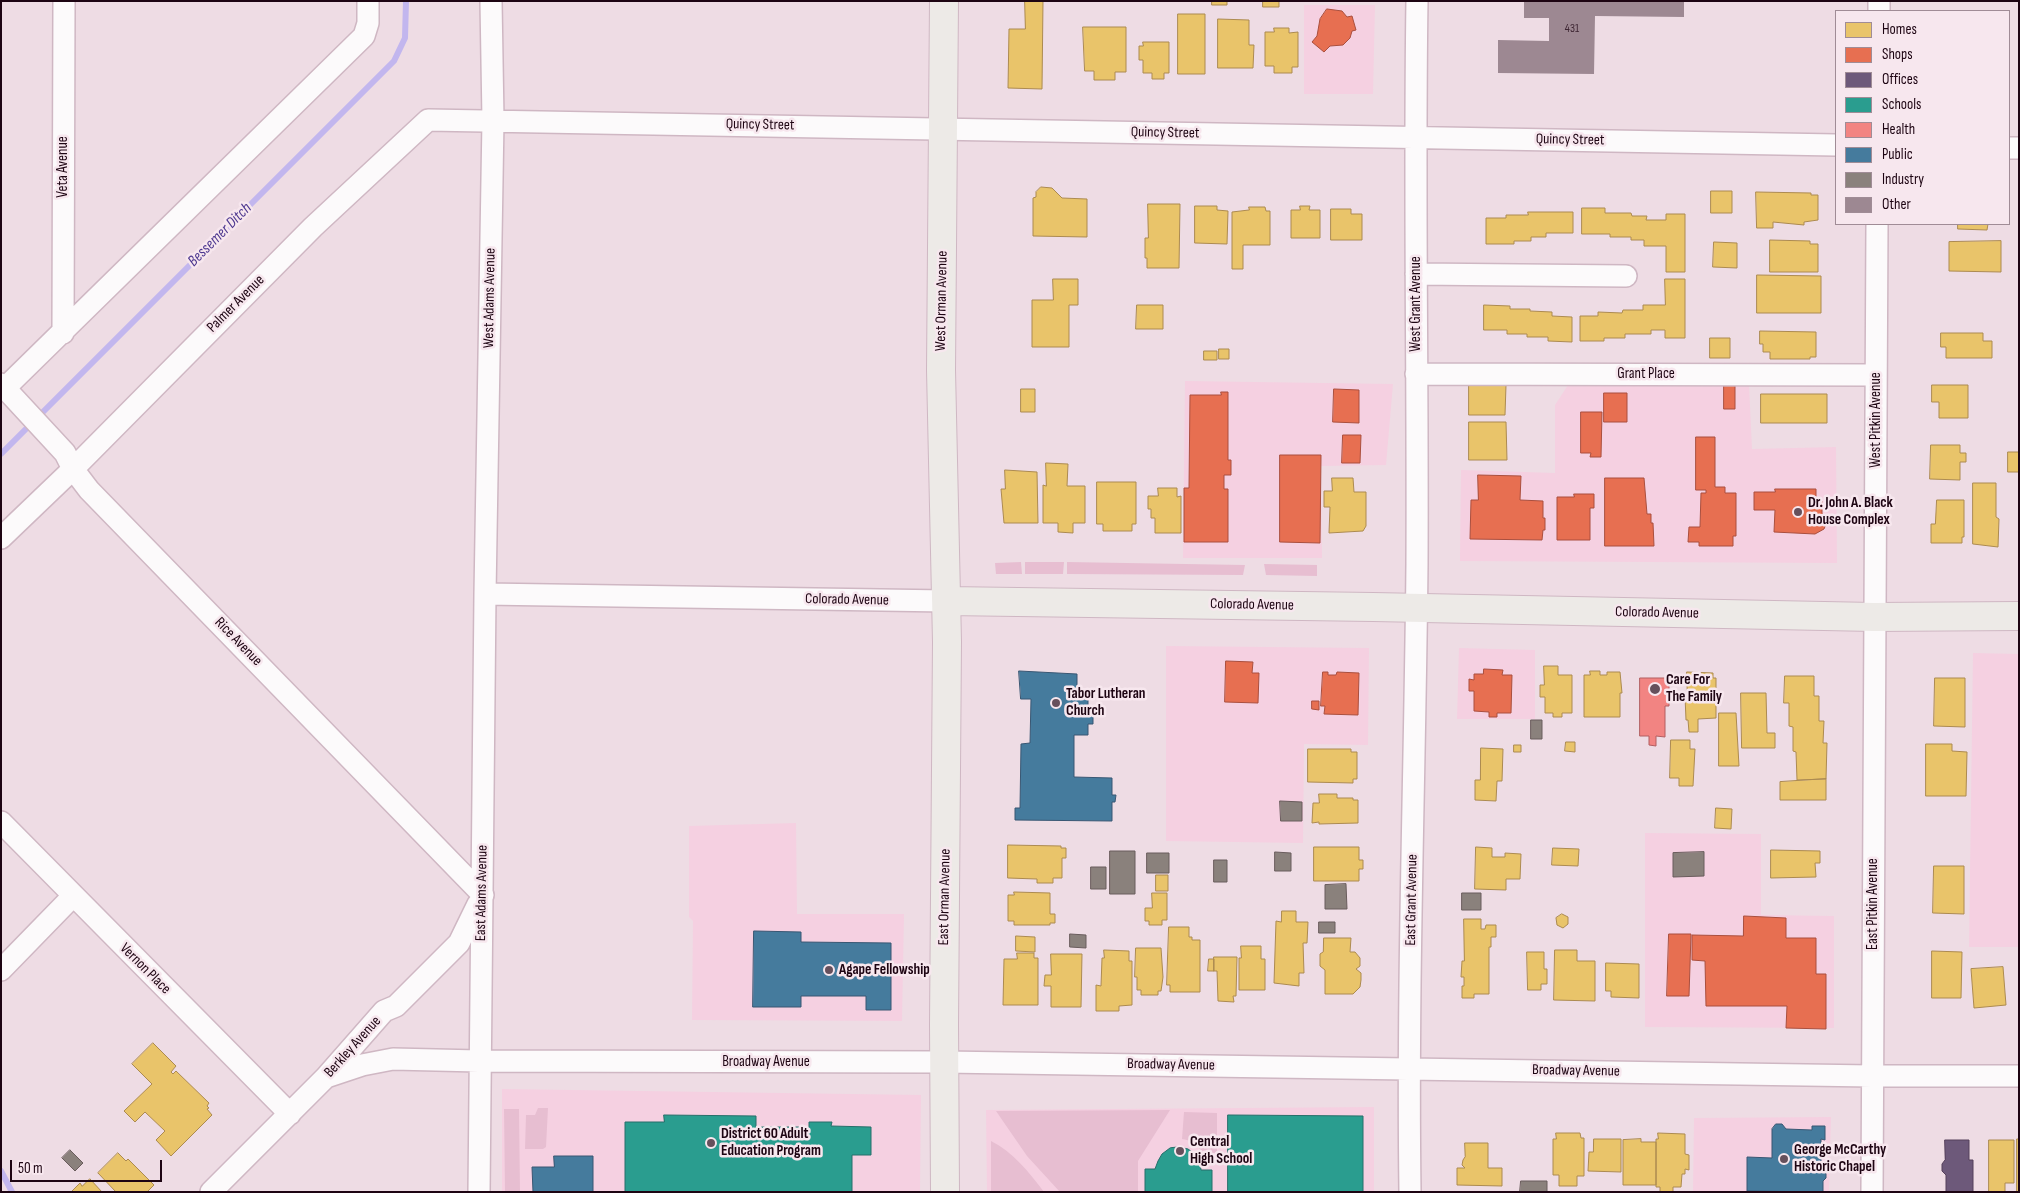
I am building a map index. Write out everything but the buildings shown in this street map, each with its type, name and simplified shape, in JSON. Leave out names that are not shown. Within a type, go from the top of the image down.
[{"type":"street","name":"Veta Avenue","points":[[63,333],[64,1]]},
{"type":"street","points":[[3,386],[63,333],[364,36],[368,23],[368,1]]},
{"type":"street","name":"West Adams Avenue","points":[[485,594],[493,120],[491,1]]},
{"type":"street","name":"West Orman Avenue","points":[[944,1],[941,370],[947,602]]},
{"type":"street","name":"West Grant Avenue","points":[[1416,1],[1416,608]]},
{"type":"street","name":"Palmer Avenue","points":[[1,538],[313,227],[428,120],[493,120]]},
{"type":"street","name":"Quincy Street","points":[[493,120],[1835,145]]},
{"type":"street","name":"West Pitkin Avenue","points":[[1874,617],[1877,225]]},
{"type":"street","points":[[1416,274],[1626,276]]},
{"type":"street","name":"Grant Place","points":[[1416,374],[1876,375]]},
{"type":"street","name":"Rice Avenue","points":[[3,386],[65,453],[89,490],[482,895]]},
{"type":"street","name":"Colorado Avenue","points":[[485,594],[1874,617],[2019,616]]},
{"type":"street","name":"East Adams Avenue","points":[[479,1192],[485,594]]},
{"type":"street","name":"East Orman Avenue","points":[[945,1192],[947,602]]},
{"type":"street","name":"East Grant Avenue","points":[[1410,1192],[1409,1068],[1416,608]]},
{"type":"street","name":"East Pitkin Avenue","points":[[1872,1192],[1874,617]]},
{"type":"street","name":"Vernon Place","points":[[1,822],[290,1114]]},
{"type":"street","name":"Berkley Avenue","points":[[211,1192],[326,1077],[384,1011],[396,1006],[459,943],[482,895]]},
{"type":"street","points":[[1,970],[73,896]]},
{"type":"street","name":"Broadway Avenue","points":[[326,1077],[362,1065],[393,1059],[479,1061],[944,1062],[1872,1076],[2019,1076]]},
{"type":"shaded area","points":[[1304,5],[1375,5],[1373,94],[1304,94]]},
{"type":"shaded area","points":[[1185,381],[1393,384],[1386,465],[1321,466],[1322,558],[1183,558]]},
{"type":"shaded area","points":[[1570,382],[1749,385],[1752,449],[1836,447],[1837,563],[1460,561],[1461,470],[1555,473],[1555,405]]},
{"type":"shaded area","points":[[1021,562],[1022,574],[996,574],[995,563]]},
{"type":"shaded area","points":[[1025,562],[1064,562],[1063,574],[1025,574]]},
{"type":"shaded area","points":[[1067,562],[1245,565],[1243,575],[1067,574]]},
{"type":"shaded area","points":[[1264,564],[1317,565],[1317,576],[1266,575]]},
{"type":"shaded area","points":[[1166,646],[1369,648],[1368,745],[1304,744],[1303,843],[1166,841]]},
{"type":"shaded area","points":[[1459,648],[1535,650],[1535,719],[1457,719]]},
{"type":"shaded area","points":[[1973,653],[2019,654],[2019,947],[1969,947]]},
{"type":"shaded area","points":[[796,823],[797,914],[904,914],[902,1021],[692,1020],[693,921],[689,917],[689,826]]},
{"type":"shaded area","points":[[1645,833],[1761,834],[1761,915],[1834,916],[1834,1028],[1645,1027]]},
{"type":"shaded area","name":"District 60 Adult Education Program","points":[[502,1089],[921,1095],[920,1192],[502,1192]]},
{"type":"shaded area","name":"Central High School","points":[[1374,1107],[1374,1192],[987,1192],[986,1110]]},
{"type":"shaded area","points":[[538,1108],[548,1108],[546,1147],[543,1149],[525,1149],[526,1115],[535,1115]]},
{"type":"shaded area","points":[[504,1109],[519,1109],[520,1192],[505,1192]]},
{"type":"shaded area","points":[[1170,1110],[1138,1161],[1138,1192],[1060,1192],[1027,1156],[996,1111]]},
{"type":"shaded area","points":[[1184,1112],[1217,1113],[1217,1151],[1210,1157],[1192,1142],[1182,1139]]},
{"type":"shaded area","points":[[1831,1117],[1829,1192],[1693,1192],[1694,1118]]},
{"type":"shaded area","points":[[991,1141],[1013,1157],[1044,1192],[991,1192]]},
{"type":"waterway","name":"Bessemer Ditch","points":[[1,454],[394,61],[405,38],[406,1]]},
{"type":"waterway","name":"Bessemer Ditch","points":[[1,1171],[12,1192]]},
{"type":"place","name":"Dr. John A. Black House Complex","points":[[1798,512]]},
{"type":"place","name":"Care For The Family","points":[[1655,689]]},
{"type":"place","name":"Tabor Lutheran Church","points":[[1056,703]]},
{"type":"place","name":"Agape Fellowship","points":[[829,970]]},
{"type":"place","name":"District 60 Adult Education Program","points":[[711,1143]]},
{"type":"place","name":"Central High School","points":[[1180,1151]]},
{"type":"place","name":"George McCarthy Historic Chapel","points":[[1784,1159]]}]
